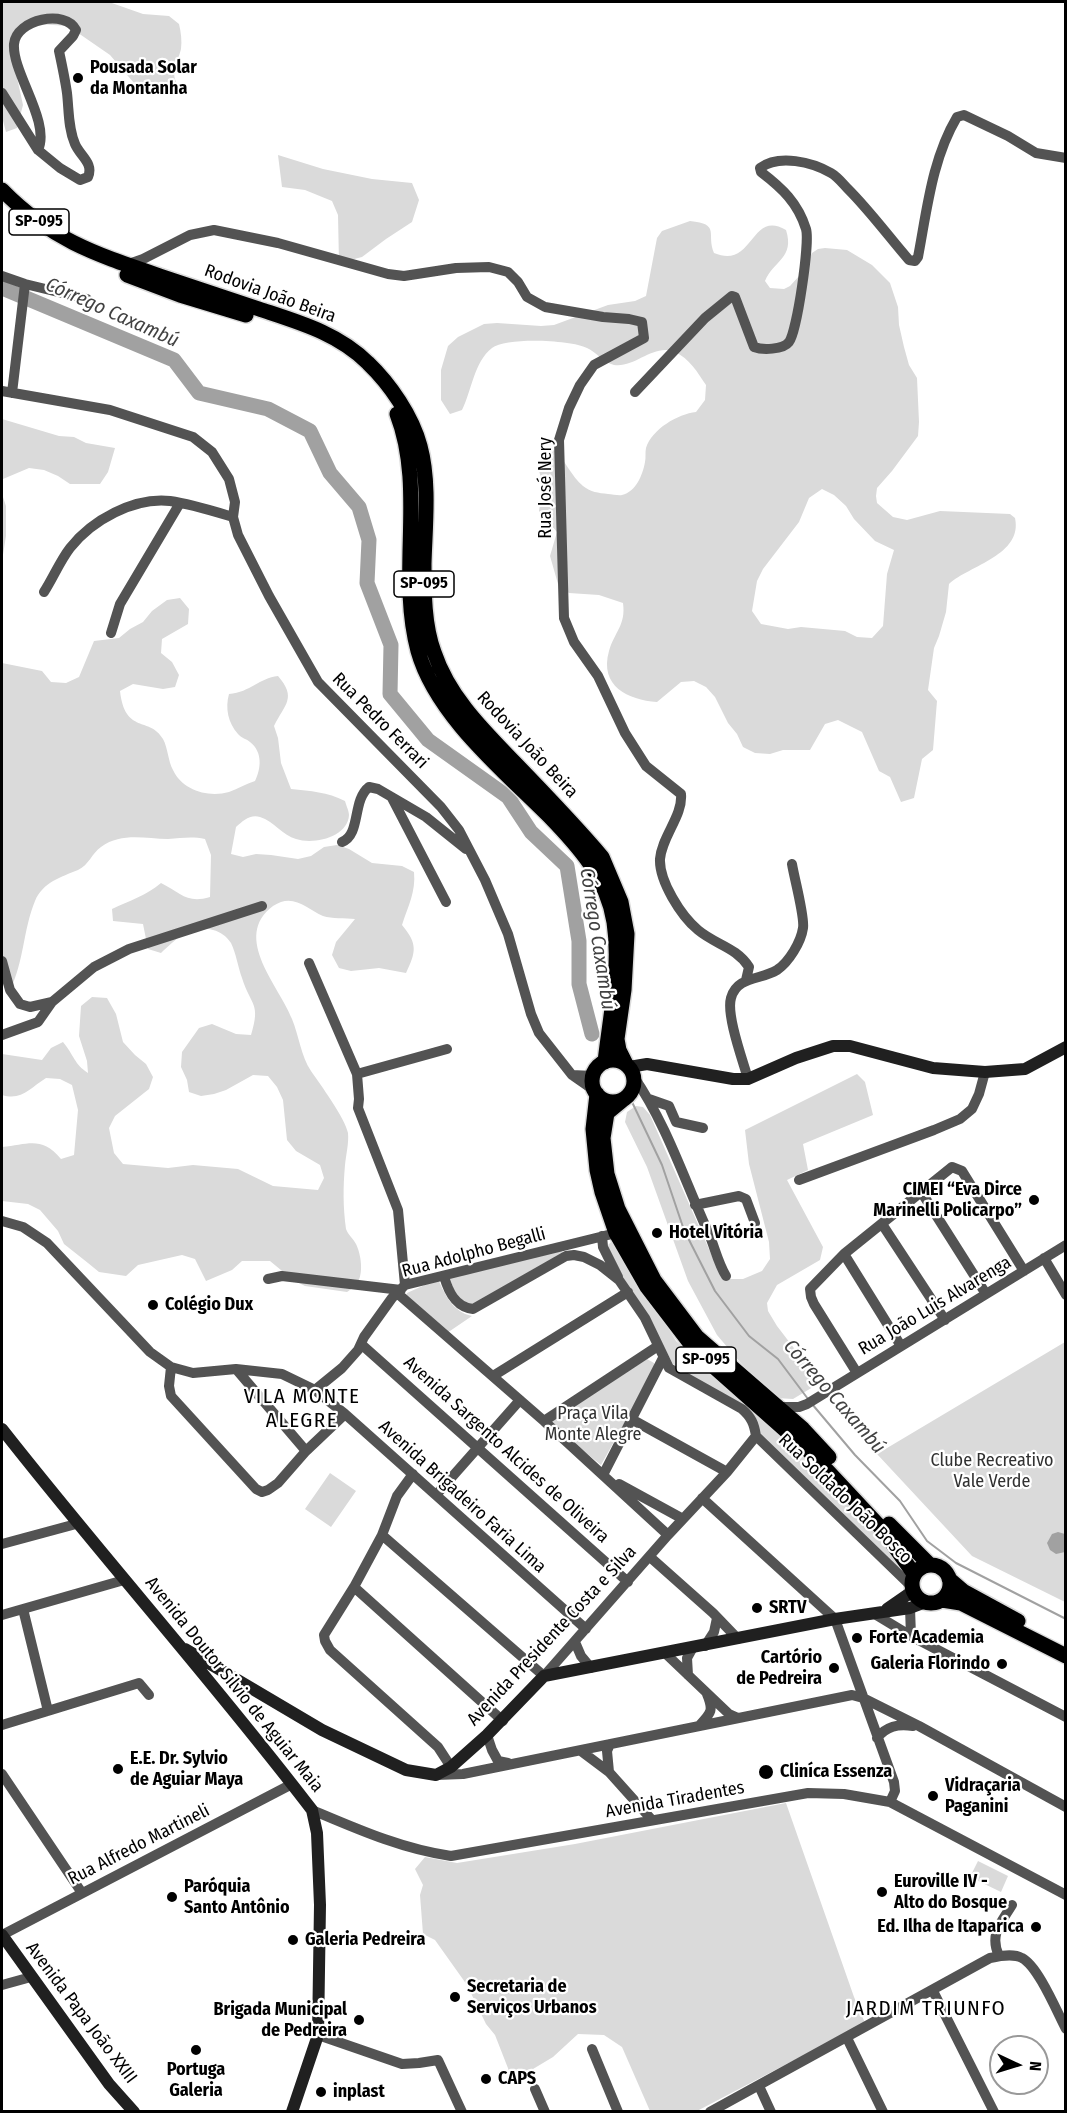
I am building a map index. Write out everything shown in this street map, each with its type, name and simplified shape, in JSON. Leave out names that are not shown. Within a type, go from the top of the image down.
[{"type":"main road","name":"Rodovia João Beira","points":[[2,190],[50,231],[81,248],[124,265],[310,326],[341,340],[369,363],[391,390],[409,418],[420,446],[425,476],[424,593],[433,651],[444,675],[471,717],[603,857],[621,902],[627,934],[627,960],[617,1040],[619,1050],[630,1069]]},
{"type":"main road","name":"Rodovia João Beira","points":[[2,204],[48,242],[78,258],[180,295],[316,338],[343,354],[364,371],[395,408],[408,453],[411,495],[409,586],[412,618],[418,651],[429,679],[446,706],[474,741],[579,847],[597,873],[609,900],[614,923],[616,969],[604,1062]]},
{"type":"main road","points":[[624,1099],[607,1100],[595,1087],[600,1065],[604,1062],[615,1060],[630,1069],[648,1064],[733,1079],[748,1079],[796,1058],[833,1046],[850,1046],[933,1068],[985,1072],[1026,1069],[1065,1047]]},
{"type":"main road","name":"SP-095","points":[[630,1069],[632,1089],[607,1113],[603,1138],[607,1174],[623,1219],[654,1280],[697,1337],[803,1429],[913,1550],[929,1564],[943,1569],[949,1579],[963,1591],[1065,1647]]},
{"type":"main road","name":"SP-095","points":[[595,1087],[593,1129],[597,1170],[607,1211],[609,1234],[696,1351],[811,1453],[882,1528],[921,1600],[961,1603],[1065,1656]]},
{"type":"main road","name":"Avenida Doutor Silvio de Aguiar Maia","points":[[2,1429],[76,1524],[214,1684],[312,1810],[316,1833],[320,1905],[318,2034],[292,2112]]},
{"type":"main road","points":[[877,1613],[913,1584],[922,1566],[929,1564]]},
{"type":"main road","points":[[544,1676],[692,1649],[835,1619],[910,1608],[935,1601],[949,1591],[949,1579]]},
{"type":"main road","points":[[935,1601],[960,1610],[1065,1663]]},
{"type":"main road","points":[[185,1649],[322,1730],[406,1770],[436,1775]]},
{"type":"main road","points":[[214,1684],[226,1674]]},
{"type":"main road","name":"Avenida Presidente Costa e Silva","points":[[436,1775],[451,1767],[487,1736],[544,1676]]},
{"type":"main road","name":"Avenida Papa João XXIII","points":[[2,1935],[109,2084],[134,2112]]},
{"type":"street","points":[[2,93],[38,150],[60,168],[80,180],[88,177],[91,171],[75,146],[69,122],[59,51],[73,36],[76,30],[74,24],[66,20],[45,19],[25,26],[14,42],[15,58],[35,112],[41,144],[38,150]]},
{"type":"street","points":[[635,392],[705,318],[732,296],[735,297],[754,347],[761,349],[785,346],[790,341],[798,308],[807,231],[785,191],[761,172],[760,168],[764,165],[787,160],[808,164],[832,173],[856,197],[909,260],[915,261],[918,257],[926,207],[945,137],[957,117],[964,116],[1008,136],[1036,153],[1065,158]]},
{"type":"street","name":"Rua José Nery","points":[[124,265],[143,259],[190,235],[214,230],[278,243],[388,274],[404,276],[456,268],[489,267],[508,272],[518,282],[527,297],[545,308],[642,322],[644,338],[594,365],[580,385],[569,408],[559,440],[564,618],[574,642],[598,676],[624,733],[646,766],[681,794],[680,807],[664,839],[660,860],[663,878],[676,903],[698,930],[742,957],[749,968],[746,980]]},
{"type":"street","points":[[2,276],[25,287],[87,299]]},
{"type":"street","points":[[7,392],[25,287]]},
{"type":"street","name":"Rua Pedro Ferrari","points":[[7,392],[110,410],[192,437],[212,453],[229,480],[235,502],[233,517],[246,553],[318,682],[441,807],[459,830],[485,879],[508,934],[531,1014],[539,1033],[572,1075],[595,1087]]},
{"type":"street","points":[[44,592],[70,548],[101,520],[141,502],[170,501],[233,517]]},
{"type":"street","points":[[111,633],[120,604],[180,504]]},
{"type":"street","points":[[342,842],[347,841],[353,831],[360,798],[369,787],[378,789],[426,817],[471,853]]},
{"type":"street","points":[[391,798],[446,902]]},
{"type":"street","points":[[748,1079],[732,1018],[731,998],[736,989],[746,980],[777,970],[794,951],[804,927],[792,864]]},
{"type":"street","points":[[2,1035],[38,1022],[52,1002],[94,967],[129,949],[262,906]]},
{"type":"street","points":[[2,961],[10,990],[20,1004],[30,1007],[52,1002]]},
{"type":"street","points":[[309,963],[357,1074],[358,1108],[398,1210],[401,1289]]},
{"type":"street","points":[[357,1074],[447,1049]]},
{"type":"street","points":[[630,1069],[649,1099],[677,1158],[726,1276]]},
{"type":"street","points":[[799,1180],[960,1119],[972,1109],[980,1094],[985,1072]]},
{"type":"street","points":[[649,1099],[669,1106],[676,1122],[703,1128]]},
{"type":"street","points":[[857,1373],[811,1297],[810,1289],[844,1254],[952,1167],[962,1171],[1024,1271]]},
{"type":"street","points":[[922,1193],[986,1294]]},
{"type":"street","points":[[695,1205],[739,1196],[746,1199],[755,1223]]},
{"type":"street","points":[[2,1221],[23,1227],[47,1242],[171,1372],[169,1386],[171,1396],[256,1489],[262,1492],[278,1483],[306,1451],[345,1414]]},
{"type":"street","points":[[882,1224],[945,1320]]},
{"type":"street","points":[[603,1475],[663,1358],[645,1318],[627,1292],[603,1247],[609,1234]]},
{"type":"street","name":"Rua Adolpho Begalli","points":[[315,1390],[342,1368],[401,1289],[444,1276],[572,1249],[609,1234]]},
{"type":"street","name":"Rua João Luis Alvarenga","points":[[808,1403],[1065,1245]]},
{"type":"street","points":[[444,1276],[453,1299],[467,1308],[473,1308],[566,1256],[572,1249],[620,1280]]},
{"type":"street","points":[[844,1254],[901,1346]]},
{"type":"street","points":[[1044,1258],[1065,1295]]},
{"type":"street","points":[[268,1279],[282,1276],[401,1289],[668,1535]]},
{"type":"street","points":[[493,1376],[627,1292]]},
{"type":"street","name":"Avenida Sargento Alcides de Oliveira","points":[[361,1344],[628,1582]]},
{"type":"street","points":[[544,1421],[658,1346]]},
{"type":"street","name":"Rua Soldado João Bosco","points":[[663,1358],[669,1368],[742,1409],[750,1416],[756,1436],[913,1584]]},
{"type":"street","points":[[236,1369],[306,1451]]},
{"type":"street","name":"Avenida Brigadeiro Faria Lima","points":[[171,1372],[193,1373],[236,1369],[282,1374],[315,1390],[345,1414],[586,1629]]},
{"type":"street","points":[[436,1495],[520,1400]]},
{"type":"street","points":[[776,1406],[799,1407],[808,1403]]},
{"type":"street","points":[[803,1429],[801,1415],[808,1403]]},
{"type":"street","points":[[633,1420],[727,1472]]},
{"type":"street","name":"Avenida Presidente Costa e Silva","points":[[544,1676],[668,1535],[727,1472],[756,1436]]},
{"type":"street","points":[[413,1474],[398,1496],[382,1535],[354,1587],[324,1635],[324,1641],[330,1650],[438,1747],[451,1767]]},
{"type":"street","points":[[603,1475],[683,1519]]},
{"type":"street","points":[[702,1498],[835,1619],[894,1782],[895,1791],[890,1803]]},
{"type":"street","points":[[2,1544],[76,1524]]},
{"type":"street","points":[[382,1535],[544,1676]]},
{"type":"street","points":[[650,1557],[738,1639]]},
{"type":"street","points":[[2,1615],[124,1580]]},
{"type":"street","points":[[354,1587],[503,1721]]},
{"type":"street","points":[[910,1608],[911,1636]]},
{"type":"street","points":[[23,1609],[48,1711]]},
{"type":"street","points":[[877,1613],[911,1636],[1065,1717]]},
{"type":"street","points":[[705,1646],[714,1632],[717,1618]]},
{"type":"street","points":[[574,1642],[581,1656],[591,1668]]},
{"type":"street","points":[[688,1676],[687,1658],[692,1649]]},
{"type":"street","points":[[666,1654],[729,1714],[738,1718]]},
{"type":"street","points":[[2,1725],[139,1683],[149,1695]]},
{"type":"street","points":[[699,1726],[710,1714],[711,1704],[707,1694]]},
{"type":"street","points":[[436,1775],[463,1774],[852,1695],[863,1698],[919,1726],[1065,1807]]},
{"type":"street","points":[[877,1738],[893,1725],[919,1726]]},
{"type":"street","points":[[487,1736],[498,1761],[511,1763]]},
{"type":"street","points":[[609,1772],[607,1751],[610,1744]]},
{"type":"street","points":[[581,1751],[609,1772],[652,1820]]},
{"type":"street","points":[[2,1774],[82,1893]]},
{"type":"street","name":"Rua Alfredo Martineli","points":[[2,1935],[292,1784]]},
{"type":"street","name":"Avenida Tiradentes","points":[[312,1810],[390,1842],[427,1853],[451,1856],[808,1793],[844,1794],[890,1803],[1065,1895]]},
{"type":"street","points":[[629,1794],[634,1805],[635,1816],[631,1825]]},
{"type":"street","points":[[999,1956],[995,1933],[1012,1905]]},
{"type":"street","points":[[710,2112],[990,1958],[1021,1957],[1033,1966],[1065,2029]]},
{"type":"street","points":[[2,1985],[31,1977]]},
{"type":"street","points":[[933,1991],[994,2112]]},
{"type":"street","points":[[318,2034],[402,2064],[438,2060],[462,2112]]},
{"type":"street","points":[[847,2038],[882,2112]]},
{"type":"street","points":[[592,2049],[618,2112]]},
{"type":"street","points":[[759,2086],[771,2112]]},
{"type":"street","points":[[535,2089],[545,2112]]},
{"type":"green space","points":[[2,2],[109,2],[143,14],[169,16],[180,27],[181,49],[174,72],[176,82],[185,94],[170,93],[134,83],[110,55],[68,26],[20,25],[16,73],[23,105],[17,128],[6,132],[2,117]]},
{"type":"green space","points":[[278,155],[323,169],[372,179],[412,183],[419,200],[412,222],[362,257],[339,263],[338,215],[332,201],[305,190],[282,187]]},
{"type":"green space","points":[[690,221],[700,222],[709,227],[711,231],[714,253],[727,256],[737,254],[745,248],[765,227],[774,226],[786,230],[788,247],[765,281],[770,288],[784,289],[790,286],[800,275],[812,253],[818,249],[847,250],[872,265],[890,283],[898,307],[904,347],[909,365],[917,378],[919,422],[918,436],[877,488],[877,503],[893,517],[907,520],[940,511],[1010,514],[1015,518],[1015,531],[1011,541],[1003,550],[949,584],[946,612],[934,648],[928,690],[937,701],[933,750],[922,759],[914,798],[901,802],[890,777],[879,771],[862,732],[838,720],[825,724],[810,750],[783,750],[770,754],[755,753],[743,747],[715,697],[706,687],[694,681],[681,682],[657,702],[626,694],[612,682],[607,663],[611,644],[623,617],[623,603],[599,595],[569,593],[558,584],[550,556],[557,532],[539,511],[543,484],[539,471],[541,456],[554,450],[579,482],[592,491],[619,495],[627,493],[641,477],[646,448],[654,435],[674,419],[696,412],[705,400],[706,385],[685,358],[667,350],[652,353],[630,363],[614,365],[579,345],[539,341],[511,342],[492,348],[486,354],[477,368],[462,410],[450,414],[441,400],[441,370],[448,346],[458,337],[484,324],[554,325],[608,305],[635,301],[646,296],[657,238],[662,231]],"holes":[[[822,489],[834,495],[875,541],[894,550],[887,574],[883,626],[872,638],[857,637],[845,631],[801,627],[788,629],[761,624],[752,611],[757,581],[763,569],[799,522],[809,498]]]},
{"type":"green space","points":[[2,419],[59,436],[74,437],[86,443],[115,448],[108,472],[100,484],[70,484],[44,470],[29,468],[3,479],[2,494]]},
{"type":"green space","points":[[2,494],[6,506],[6,536],[2,561]]},
{"type":"green space","points":[[180,598],[189,609],[188,624],[162,639],[161,653],[172,662],[179,675],[175,687],[163,689],[133,684],[120,691],[127,714],[138,723],[158,732],[165,743],[173,770],[183,783],[204,793],[229,792],[255,781],[260,761],[254,746],[239,735],[232,725],[227,710],[229,694],[243,691],[265,679],[278,676],[288,696],[274,726],[281,763],[291,789],[319,792],[338,798],[345,801],[349,813],[347,823],[337,834],[312,841],[291,837],[265,819],[250,817],[236,827],[231,854],[243,857],[256,854],[298,859],[311,856],[324,847],[337,845],[349,849],[372,863],[402,866],[414,872],[413,893],[402,925],[411,938],[414,948],[406,973],[379,968],[351,971],[339,968],[332,955],[336,942],[355,919],[323,916],[293,901],[280,902],[273,906],[261,918],[257,932],[257,947],[262,962],[292,1019],[302,1052],[348,1133],[344,1181],[345,1221],[346,1229],[358,1248],[361,1269],[356,1284],[347,1292],[305,1286],[293,1280],[270,1261],[242,1261],[232,1270],[206,1281],[195,1259],[182,1255],[138,1265],[126,1276],[99,1272],[64,1244],[58,1231],[40,1210],[28,1204],[2,1201],[2,1147],[34,1143],[48,1147],[61,1159],[74,1155],[78,1110],[72,1085],[60,1079],[46,1078],[20,1095],[2,1095],[2,1054],[42,1060],[51,1048],[63,1042],[77,1063],[88,1073],[87,1061],[79,1036],[81,1006],[92,997],[107,998],[116,1014],[123,1042],[146,1064],[153,1077],[149,1089],[115,1116],[109,1128],[114,1153],[123,1164],[168,1168],[193,1165],[238,1169],[273,1186],[318,1190],[324,1178],[320,1165],[296,1151],[287,1140],[283,1100],[277,1087],[268,1076],[253,1075],[214,1094],[201,1096],[189,1092],[181,1067],[182,1052],[199,1028],[212,1024],[236,1034],[251,1035],[254,1025],[254,1005],[245,987],[231,943],[216,931],[197,929],[184,934],[161,953],[148,949],[143,924],[113,921],[112,909],[161,883],[190,898],[210,897],[211,855],[205,839],[134,837],[117,839],[98,850],[82,868],[48,885],[38,894],[31,912],[18,968],[10,990],[2,984],[2,663],[42,671],[51,682],[66,683],[79,677],[94,641],[119,638],[143,622],[152,611],[167,600]]},
{"type":"green space","points":[[857,1074],[865,1082],[873,1115],[803,1144],[808,1170],[787,1180],[823,1247],[820,1260],[777,1285],[767,1303],[768,1311],[777,1326],[813,1373],[813,1387],[793,1399],[776,1398],[756,1381],[717,1335],[688,1281],[647,1167],[625,1122],[627,1112],[636,1106],[643,1107],[650,1115],[719,1272],[729,1279],[743,1279],[762,1271],[770,1259],[769,1242],[749,1164],[745,1130]]},
{"type":"green space","points":[[613,1240],[676,1341],[773,1425],[900,1559],[908,1579],[761,1436],[757,1423],[673,1364],[623,1277],[608,1245]]},
{"type":"green space","points":[[560,1249],[564,1254],[474,1305],[456,1298],[450,1278]]},
{"type":"green space","points":[[438,1279],[455,1307],[472,1316],[447,1333],[406,1296],[407,1293]]},
{"type":"green space","name":"Clube Recreativo Vale Verde","points":[[1065,1342],[1065,1602],[972,1556],[877,1454]]},
{"type":"green space","name":"Praça Vila Monte Alegre","points":[[647,1359],[654,1363],[655,1368],[601,1465],[548,1422]]},
{"type":"green space","points":[[330,1473],[356,1491],[331,1527],[305,1509]]},
{"type":"green space","points":[[786,1803],[865,2023],[697,2111],[650,2111],[622,2047],[604,2035],[578,2034],[553,2057],[513,2081],[495,2035],[486,2024],[467,1985],[435,1940],[423,1934],[420,1895],[423,1885],[415,1869],[425,1857],[457,1863],[575,1844]]},
{"type":"green space","points":[[978,1861],[1008,1876],[1001,1892],[970,1877]]},
{"type":"shaded area","points":[[1058,1532],[1065,1534],[1065,1552],[1056,1554],[1050,1550],[1047,1543],[1052,1534]]},
{"type":"waterway","name":"Córrego Caxambú","points":[[2,288],[174,360],[199,393],[268,409],[310,431],[330,473],[359,507],[369,540],[367,583],[391,645],[390,694],[428,740],[508,797],[531,832],[567,866],[579,941],[579,984],[592,1034]]},
{"type":"waterway","name":"Córrego Caxambú","points":[[632,1102],[662,1165],[684,1230],[715,1291],[749,1336],[778,1359],[808,1399]]},
{"type":"waterway","name":"Córrego Caxambú","points":[[812,1404],[855,1455],[900,1501],[927,1541],[956,1563],[1066,1619]]},
{"type":"place","name":"Pousada Solar da Montanha","points":[[78,78]]},
{"type":"place","name":"CIMEI “Eva Dirce Marinelli Policarpo”","points":[[1034,1200]]},
{"type":"place","name":"Hotel Vitória","points":[[657,1233]]},
{"type":"place","name":"Colégio Dux","points":[[153,1305]]},
{"type":"place","name":"SRTV","points":[[757,1608]]},
{"type":"place","name":"Forte Academia","points":[[857,1638]]},
{"type":"place","name":"Galeria Florindo","points":[[1002,1664]]},
{"type":"place","name":"Cartório de Pedreira","points":[[834,1668]]},
{"type":"place","name":"E.E. Dr. Sylvio de Aguiar Maya","points":[[118,1769]]},
{"type":"place","name":"Cliníca Essenza","points":[[766,1772]]},
{"type":"place","name":"Vidraçaria Paganini","points":[[933,1796]]},
{"type":"place","name":"Euroville IV - Alto do Bosque","points":[[882,1892]]},
{"type":"place","name":"Paróquia Santo Antônio","points":[[172,1897]]},
{"type":"place","name":"Ed. Ilha de Itaparica","points":[[1036,1927]]},
{"type":"place","name":"Galeria Pedreira","points":[[293,1940]]},
{"type":"place","name":"Secretaria de Serviços Urbanos","points":[[455,1997]]},
{"type":"place","name":"Brigada Municipal de Pedreira","points":[[359,2020]]},
{"type":"place","name":"Portuga Galeria","points":[[196,2050]]},
{"type":"place","name":"CAPS","points":[[486,2079]]},
{"type":"place","name":"inplast","points":[[321,2092]]},
{"type":"district","name":"VILA MONTE ALEGRE","points":[[302,1409]]},
{"type":"district","name":"JARDIM TRIUNFO","points":[[926,2009]]}]
